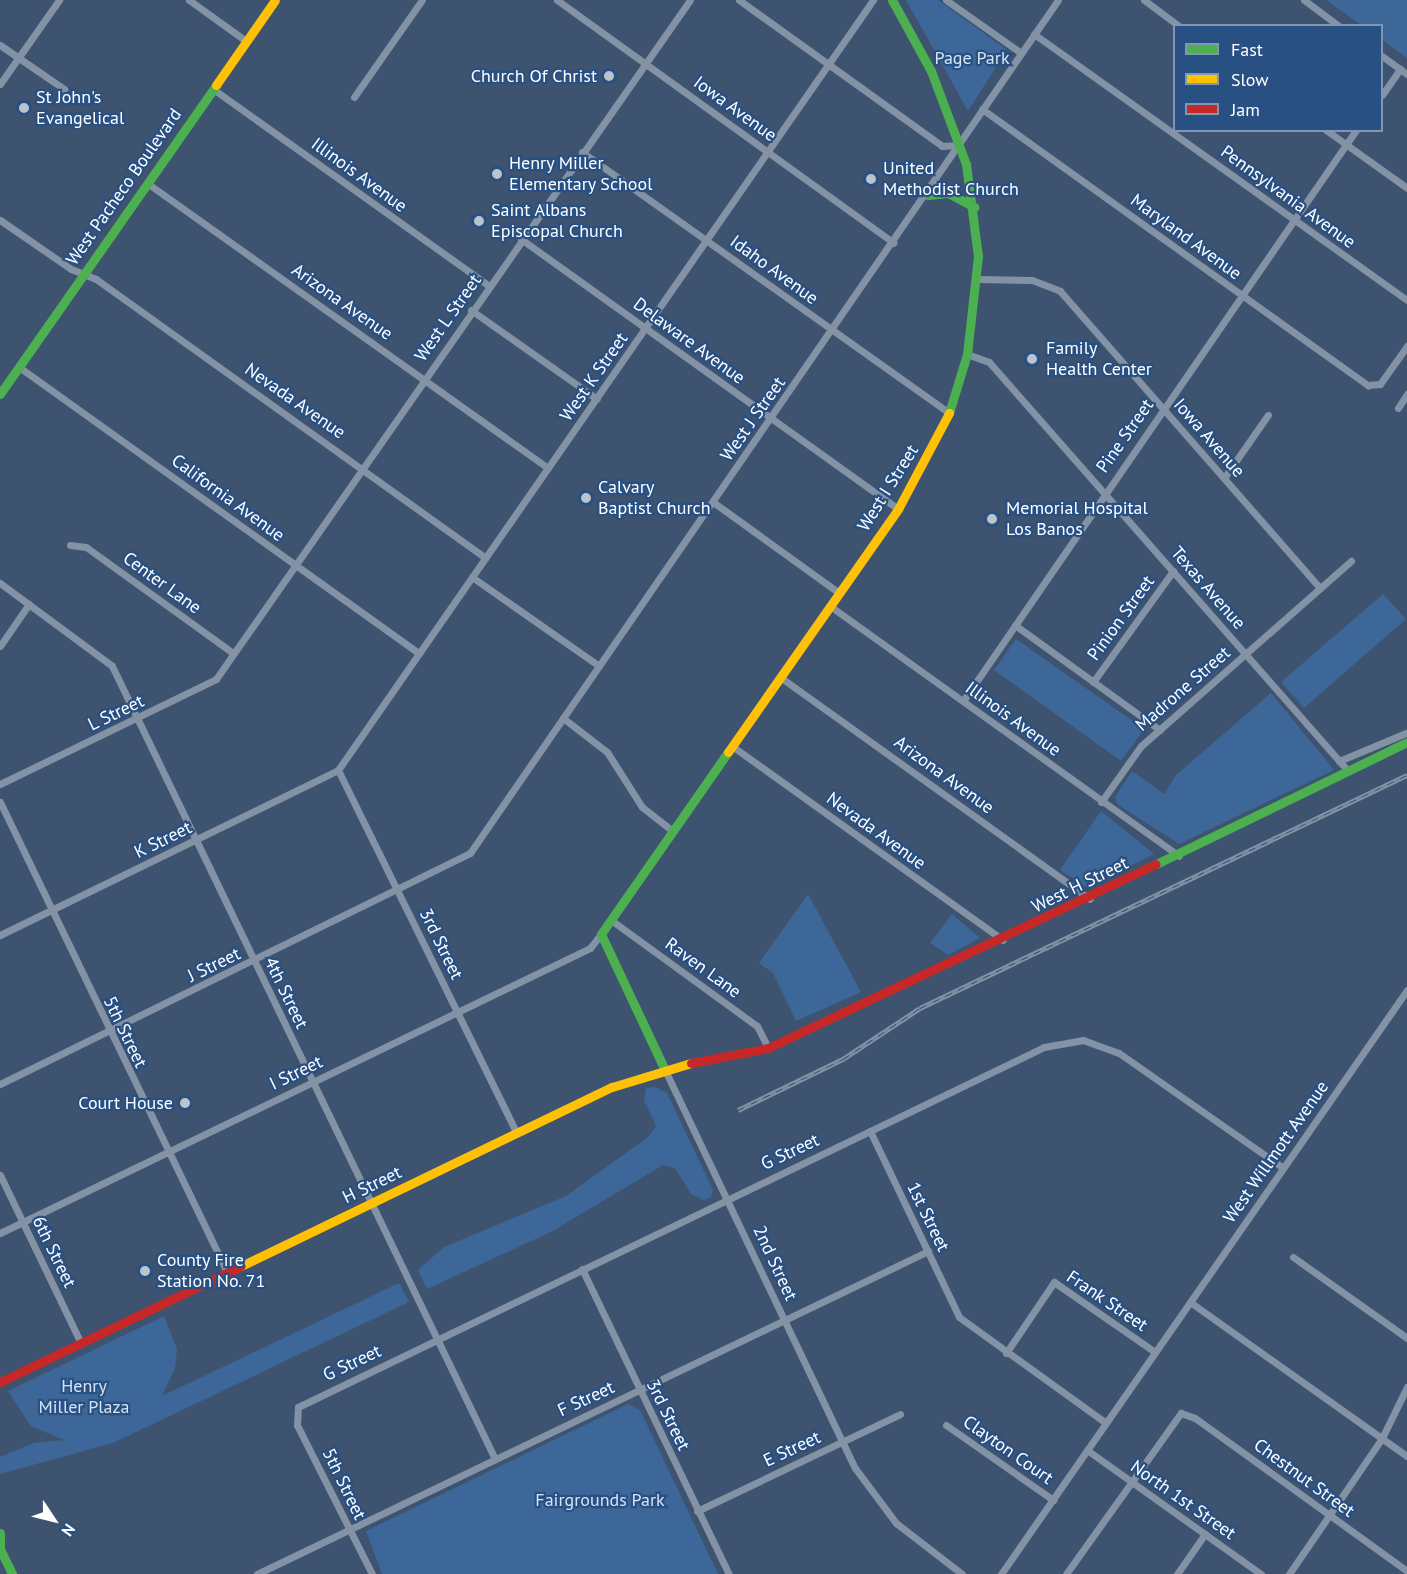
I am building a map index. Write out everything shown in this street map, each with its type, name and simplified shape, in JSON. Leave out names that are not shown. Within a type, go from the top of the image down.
[{"type":"main road","name":"West Pacheco Boulevard","points":[[0,394],[275,0]]},
{"type":"main road","name":"West I Street","points":[[601,934],[898,509],[949,413],[967,354],[978,279],[974,207],[960,145],[931,70],[892,0]]},
{"type":"main road","points":[[928,195],[948,193],[974,207]]},
{"type":"main road","name":"West H Street","points":[[768,1048],[1179,856],[1348,771],[1406,738]]},
{"type":"main road","name":"2nd Street","points":[[601,934],[664,1068]]},
{"type":"main road","name":"H Street","points":[[0,1382],[516,1132],[664,1068],[768,1048]]},
{"type":"main road","points":[[0,1533],[0,1549],[12,1574]]},
{"type":"street","points":[[0,84],[59,0]]},
{"type":"street","points":[[189,0],[246,41]]},
{"type":"street","points":[[354,97],[422,0]]},
{"type":"street","name":"Iowa Avenue","points":[[557,0],[894,243]]},
{"type":"street","name":"West L Street","points":[[233,653],[690,0]]},
{"type":"street","points":[[739,0],[942,146],[960,145]]},
{"type":"street","name":"West K Street","points":[[338,770],[708,241],[873,0]]},
{"type":"street","points":[[947,0],[1021,53]]},
{"type":"street","name":"West J Street","points":[[470,853],[928,195],[982,109],[1058,0]]},
{"type":"street","points":[[1144,0],[1176,24]]},
{"type":"street","points":[[1304,0],[1336,24]]},
{"type":"street","name":"Pennsylvania Avenue","points":[[1034,34],[1407,300]]},
{"type":"street","points":[[0,45],[64,89]]},
{"type":"street","points":[[1383,57],[1407,74]]},
{"type":"street","points":[[1383,93],[1400,69]]},
{"type":"street","name":"Illinois Avenue","points":[[213,88],[489,286]]},
{"type":"street","name":"Maryland Avenue","points":[[982,109],[1240,295],[1374,387],[1407,346]]},
{"type":"street","points":[[1329,132],[1407,188]]},
{"type":"street","name":"Pine Street","points":[[963,701],[1240,295],[1355,132]]},
{"type":"street","name":"Idaho Avenue","points":[[582,152],[949,413]]},
{"type":"street","name":"Arizona Avenue","points":[[147,183],[425,378],[548,468]]},
{"type":"street","name":"Nevada Avenue","points":[[0,220],[362,467],[485,558]]},
{"type":"street","name":"Delaware Avenue","points":[[521,239],[898,509]]},
{"type":"street","name":"Iowa Avenue","points":[[978,279],[1032,280],[1060,291],[1320,588]]},
{"type":"street","points":[[471,310],[597,399]]},
{"type":"street","name":"Texas Avenue","points":[[967,354],[989,362],[1348,771]]},
{"type":"street","name":"California Avenue","points":[[20,367],[419,653]]},
{"type":"street","points":[[1398,408],[1407,394]]},
{"type":"street","points":[[1224,478],[1268,415]]},
{"type":"street","points":[[713,502],[839,593]]},
{"type":"street","name":"Center Lane","points":[[70,545],[86,547],[233,653]]},
{"type":"street","name":"Madrone Street","points":[[1101,802],[1136,752],[1351,561]]},
{"type":"street","name":"Pinion Street","points":[[1093,682],[1173,571]]},
{"type":"street","points":[[472,577],[598,666]]},
{"type":"street","name":"4th Street","points":[[0,583],[106,659],[139,718],[254,962],[495,1459]]},
{"type":"street","points":[[0,646],[29,604]]},
{"type":"street","name":"Illinois Avenue","points":[[830,606],[1179,856]]},
{"type":"street","points":[[1015,625],[1160,730]]},
{"type":"street","name":"L Street","points":[[0,784],[212,684],[233,653]]},
{"type":"street","name":"Arizona Avenue","points":[[780,677],[1090,898]]},
{"type":"street","points":[[562,718],[607,752],[642,807],[673,831]]},
{"type":"street","points":[[1339,761],[1406,738]]},
{"type":"street","name":"Nevada Avenue","points":[[732,746],[1003,940]]},
{"type":"street","name":"K Street","points":[[0,935],[338,770]]},
{"type":"street","name":"3rd Street","points":[[338,770],[516,1132]]},
{"type":"street","name":"5th Street","points":[[0,802],[50,910],[227,1272]]},
{"type":"street","name":"J Street","points":[[0,1084],[399,893],[470,853]]},
{"type":"street","name":"Raven Lane","points":[[611,920],[756,1026],[768,1048]]},
{"type":"street","name":"I Street","points":[[0,1233],[590,948],[601,934]]},
{"type":"street","name":"West Willmott Avenue","points":[[1001,1574],[1407,990]]},
{"type":"street","name":"G Street","points":[[298,1407],[1044,1047],[1083,1040],[1119,1053],[1284,1168]]},
{"type":"street","name":"2nd Street","points":[[664,1068],[784,1321],[869,1490],[896,1523],[962,1574]]},
{"type":"street","name":"1st Street","points":[[870,1131],[959,1317],[1006,1353]]},
{"type":"street","name":"6th Street","points":[[0,1175],[81,1343]]},
{"type":"street","name":"F Street","points":[[257,1574],[927,1251]]},
{"type":"street","points":[[1293,1257],[1407,1338]]},
{"type":"street","name":"3rd Street","points":[[582,1269],[729,1574]]},
{"type":"street","name":"Frank Street","points":[[1006,1353],[1054,1282],[1155,1352]]},
{"type":"street","points":[[1190,1302],[1407,1456]]},
{"type":"street","points":[[1006,1353],[1106,1423]]},
{"type":"street","points":[[1290,1574],[1382,1438],[1407,1387]]},
{"type":"street","name":"5th Street","points":[[298,1407],[297,1425],[372,1574]]},
{"type":"street","name":"Chestnut Street","points":[[1131,1481],[1181,1413],[1195,1418],[1407,1570]]},
{"type":"street","name":"E Street","points":[[698,1511],[900,1414]]},
{"type":"street","name":"Clayton Court","points":[[946,1425],[1053,1500]]},
{"type":"street","name":"North 1st Street","points":[[1087,1450],[1261,1574]]},
{"type":"street","points":[[1066,1574],[1131,1481]]},
{"type":"street","points":[[1177,1574],[1205,1534]]},
{"type":"green space","name":"Page Park","points":[[906,0],[938,0],[1007,50],[968,111]]},
{"type":"green space","points":[[1326,0],[1407,0],[1407,58],[1383,41],[1383,24],[1360,24]]},
{"type":"green space","points":[[1383,594],[1406,619],[1304,708],[1281,682]]},
{"type":"green space","points":[[1016,639],[1144,729],[1121,761],[994,670]]},
{"type":"green space","points":[[1271,693],[1334,770],[1179,844],[1117,804],[1115,797],[1132,771],[1164,794],[1176,775]]},
{"type":"green space","points":[[1101,811],[1154,854],[1088,888],[1060,870]]},
{"type":"green space","points":[[808,894],[861,992],[796,1021],[773,973],[759,963]]},
{"type":"green space","points":[[952,914],[980,938],[948,955],[930,943]]},
{"type":"green space","points":[[655,1087],[667,1093],[713,1190],[711,1197],[703,1200],[691,1194],[675,1168],[663,1165],[551,1232],[427,1289],[418,1270],[444,1247],[566,1196],[647,1138],[656,1126],[644,1100],[646,1088]]},
{"type":"green space","name":"Henry Miller Plaza","points":[[399,1283],[409,1302],[113,1443],[0,1474],[0,1457],[34,1443],[64,1440],[31,1426],[8,1391],[164,1316],[177,1349],[175,1368],[162,1396]]},
{"type":"green space","name":"Fairgrounds Park","points":[[628,1404],[640,1410],[718,1574],[382,1574],[366,1531]]},
{"type":"railway","points":[[738,1110],[843,1059],[920,1008],[1407,775]]},
{"type":"traffic: fast","points":[[892,0],[931,71],[966,164],[978,256],[967,354],[949,413]]},
{"type":"traffic: fast","points":[[0,394],[216,85]]},
{"type":"traffic: fast","points":[[928,195],[948,193],[974,207]]},
{"type":"traffic: fast","points":[[1156,864],[1407,742]]},
{"type":"traffic: fast","points":[[664,1068],[601,934],[728,752]]},
{"type":"traffic: fast","points":[[0,1533],[0,1549],[12,1574]]},
{"type":"traffic: slow","points":[[216,85],[275,0]]},
{"type":"traffic: slow","points":[[728,752],[898,509],[949,413]]},
{"type":"traffic: slow","points":[[241,1266],[612,1087],[691,1063]]},
{"type":"traffic: jam","points":[[691,1063],[768,1048],[1156,864]]},
{"type":"traffic: jam","points":[[0,1382],[241,1266]]},
{"type":"place","name":"Church Of Christ","points":[[609,76]]},
{"type":"place","name":"St John's Evangelical","points":[[24,108]]},
{"type":"place","name":"Henry Miller Elementary School","points":[[497,174]]},
{"type":"place","name":"United Methodist Church","points":[[871,179]]},
{"type":"place","name":"Saint Albans Episcopal Church","points":[[479,221]]},
{"type":"place","name":"Family Health Center","points":[[1032,359]]},
{"type":"place","name":"Calvary Baptist Church","points":[[586,498]]},
{"type":"place","name":"Memorial Hospital Los Banos","points":[[992,519]]},
{"type":"place","name":"Court House","points":[[185,1103]]},
{"type":"place","name":"County Fire Station No. 71","points":[[145,1271]]}]
